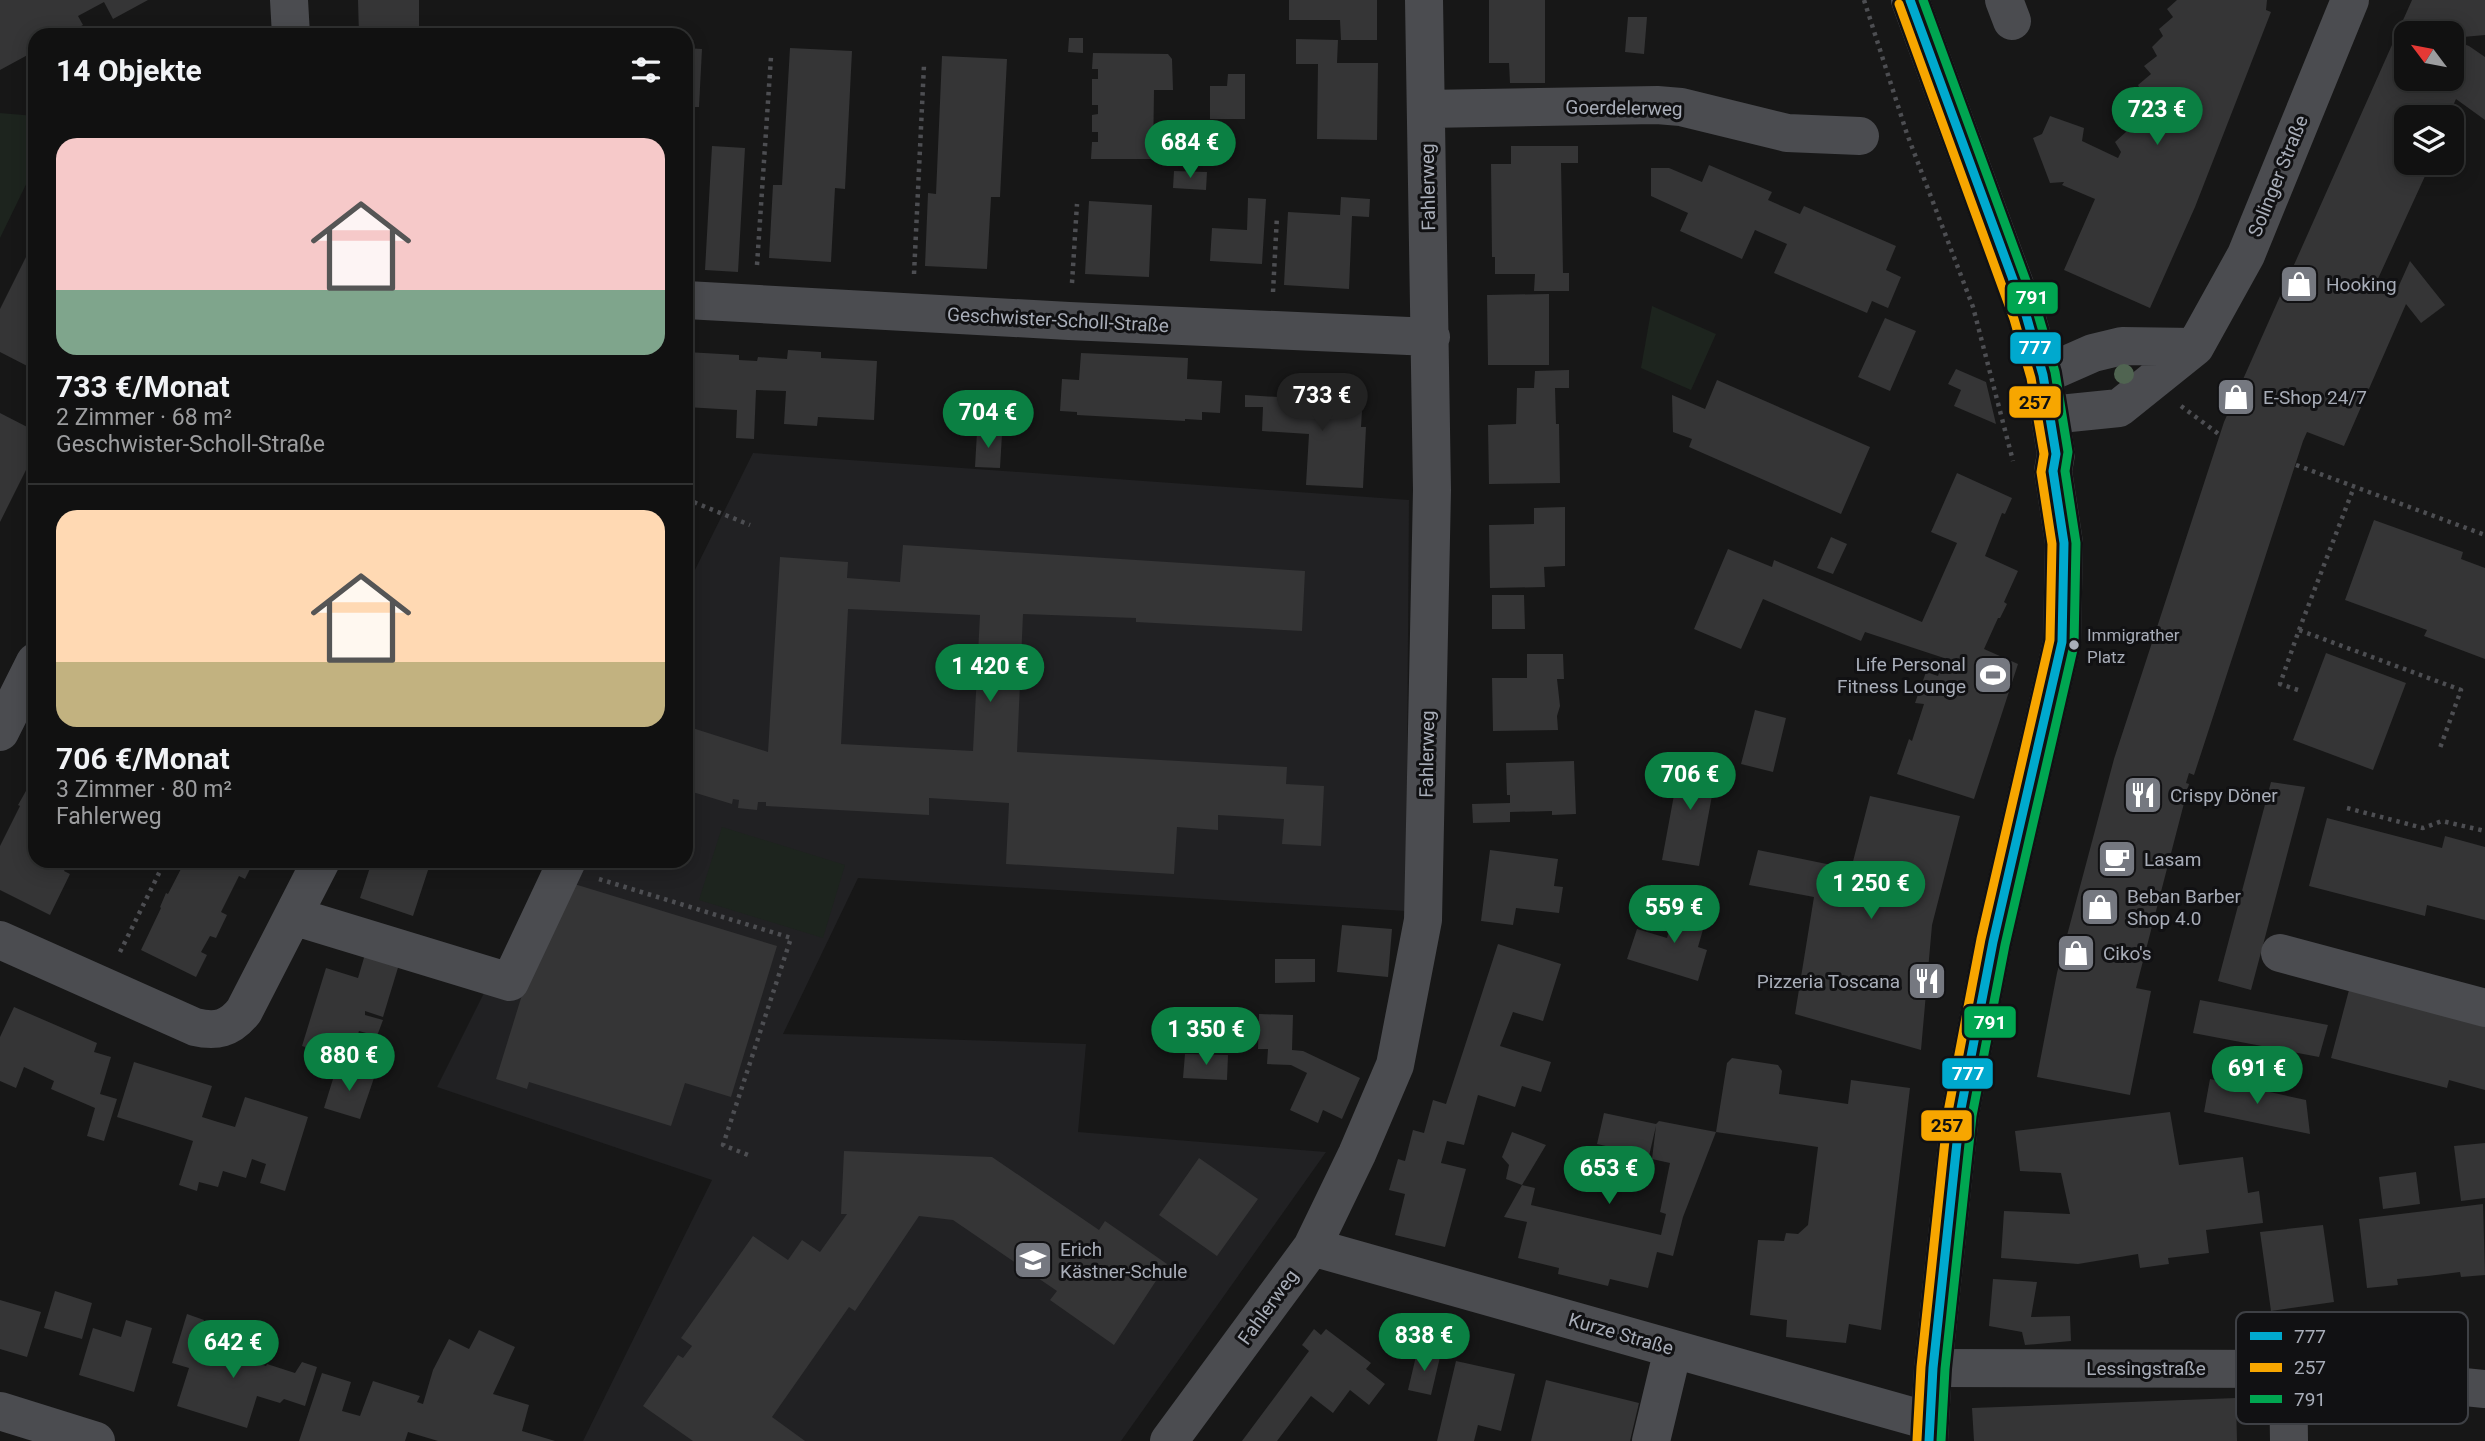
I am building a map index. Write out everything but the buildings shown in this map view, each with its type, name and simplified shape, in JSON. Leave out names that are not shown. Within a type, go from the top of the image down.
[{"type":"main road","points":[[1910,0],[2026,315],[2043,375],[2050,415],[2056,454],[2053,471],[2064,543],[2062,642],[1993,942],[1960,1114],[1933,1368],[1929,1431]]},
{"type":"street","points":[[289,0],[291,28]]},
{"type":"street","name":"Fahlerweg","points":[[1169,1441],[1312,1247],[1357,1154],[1395,1065],[1423,920],[1432,490],[1424,0]]},
{"type":"street","name":"Solinger Straße","points":[[2050,415],[2119,408],[2195,347],[2246,255],[2350,0]]},
{"type":"street","name":"Goerdelerweg","points":[[1426,108],[1657,105],[1681,107],[1787,133],[1860,136]]},
{"type":"street","name":"Geschwister-Scholl-Straße","points":[[693,300],[1431,337]]},
{"type":"street","points":[[2043,375],[2093,353],[2122,346],[2195,347]]},
{"type":"street","points":[[0,732],[28,676]]},
{"type":"street","points":[[0,940],[195,1027],[210,1031],[234,1024],[244,1012],[317,868]]},
{"type":"street","points":[[293,916],[510,982],[564,868]]},
{"type":"street","points":[[2280,953],[2485,1008]]},
{"type":"street","name":"Kurze Straße","points":[[1312,1247],[1673,1349],[1929,1431]]},
{"type":"street","points":[[1651,1441],[1673,1349]]},
{"type":"street","name":"Lessingstraße","points":[[1933,1368],[2236,1369]]},
{"type":"street","points":[[0,1411],[76,1438]]},
{"type":"path","points":[[1864,0],[1907,134],[1973,307],[2013,461],[2056,454]]},
{"type":"path","points":[[754,303],[771,57]]},
{"type":"path","points":[[912,312],[924,65]]},
{"type":"path","points":[[1069,321],[1077,204]]},
{"type":"path","points":[[1271,330],[1277,216]]},
{"type":"path","points":[[2296,465],[2485,535]]},
{"type":"path","points":[[2298,690],[2280,684],[2354,487]]},
{"type":"path","points":[[693,502],[750,525]]},
{"type":"path","points":[[2299,630],[2461,690],[2440,748]]},
{"type":"path","points":[[2347,808],[2423,828],[2441,821],[2485,831]]},
{"type":"path","points":[[103,987],[162,868]]},
{"type":"path","points":[[574,868],[791,939],[723,1145],[748,1155]]},
{"type":"shaded area","points":[[0,113],[28,115],[28,180],[0,238]]},
{"type":"shaded area","points":[[1652,306],[1716,334],[1691,390],[1641,368]]},
{"type":"shaded area","points":[[753,453],[1409,500],[1406,911],[858,878],[783,1034],[1086,1044],[1078,1132],[1326,1152],[1121,1441],[583,1441],[712,1180],[437,1087],[546,868],[693,868],[693,574]]},
{"type":"shaded area","points":[[722,827],[845,865],[823,938],[699,900]]},
{"type":"transit line","name":"777","points":[[1910,0],[2026,315],[2043,375],[2056,454],[2053,471],[2064,543],[2062,642],[1993,942],[1960,1114],[1933,1368],[1929,1441]]},
{"type":"transit line","name":"791","points":[[1923,0],[2037,311],[2055,372],[2068,452],[2065,471],[2076,543],[2074,645],[2005,945],[1972,1116],[1945,1369],[1941,1441]]},
{"type":"transit line","name":"257","points":[[1899,4],[2014,319],[2031,378],[2044,454],[2041,472],[2052,544],[2050,640],[1981,939],[1948,1112],[1921,1367],[1917,1440]]},
{"type":"place","name":"Hooking","points":[[2299,284]]},
{"type":"place","name":"E-Shop 24/7","points":[[2236,397]]},
{"type":"place","name":"Immigrather Platz","points":[[2074,645]]},
{"type":"place","name":"Life Personal Fitness Lounge","points":[[1993,675]]},
{"type":"place","name":"Crispy Döner","points":[[2143,795]]},
{"type":"place","name":"Lasam","points":[[2117,859]]},
{"type":"place","name":"Beban Barber Shop 4.0","points":[[2100,907]]},
{"type":"place","name":"Ciko's","points":[[2076,953]]},
{"type":"place","name":"Pizzeria Toscana","points":[[1927,981]]},
{"type":"place","name":"Erich Kästner-Schule","points":[[1033,1260]]}]
